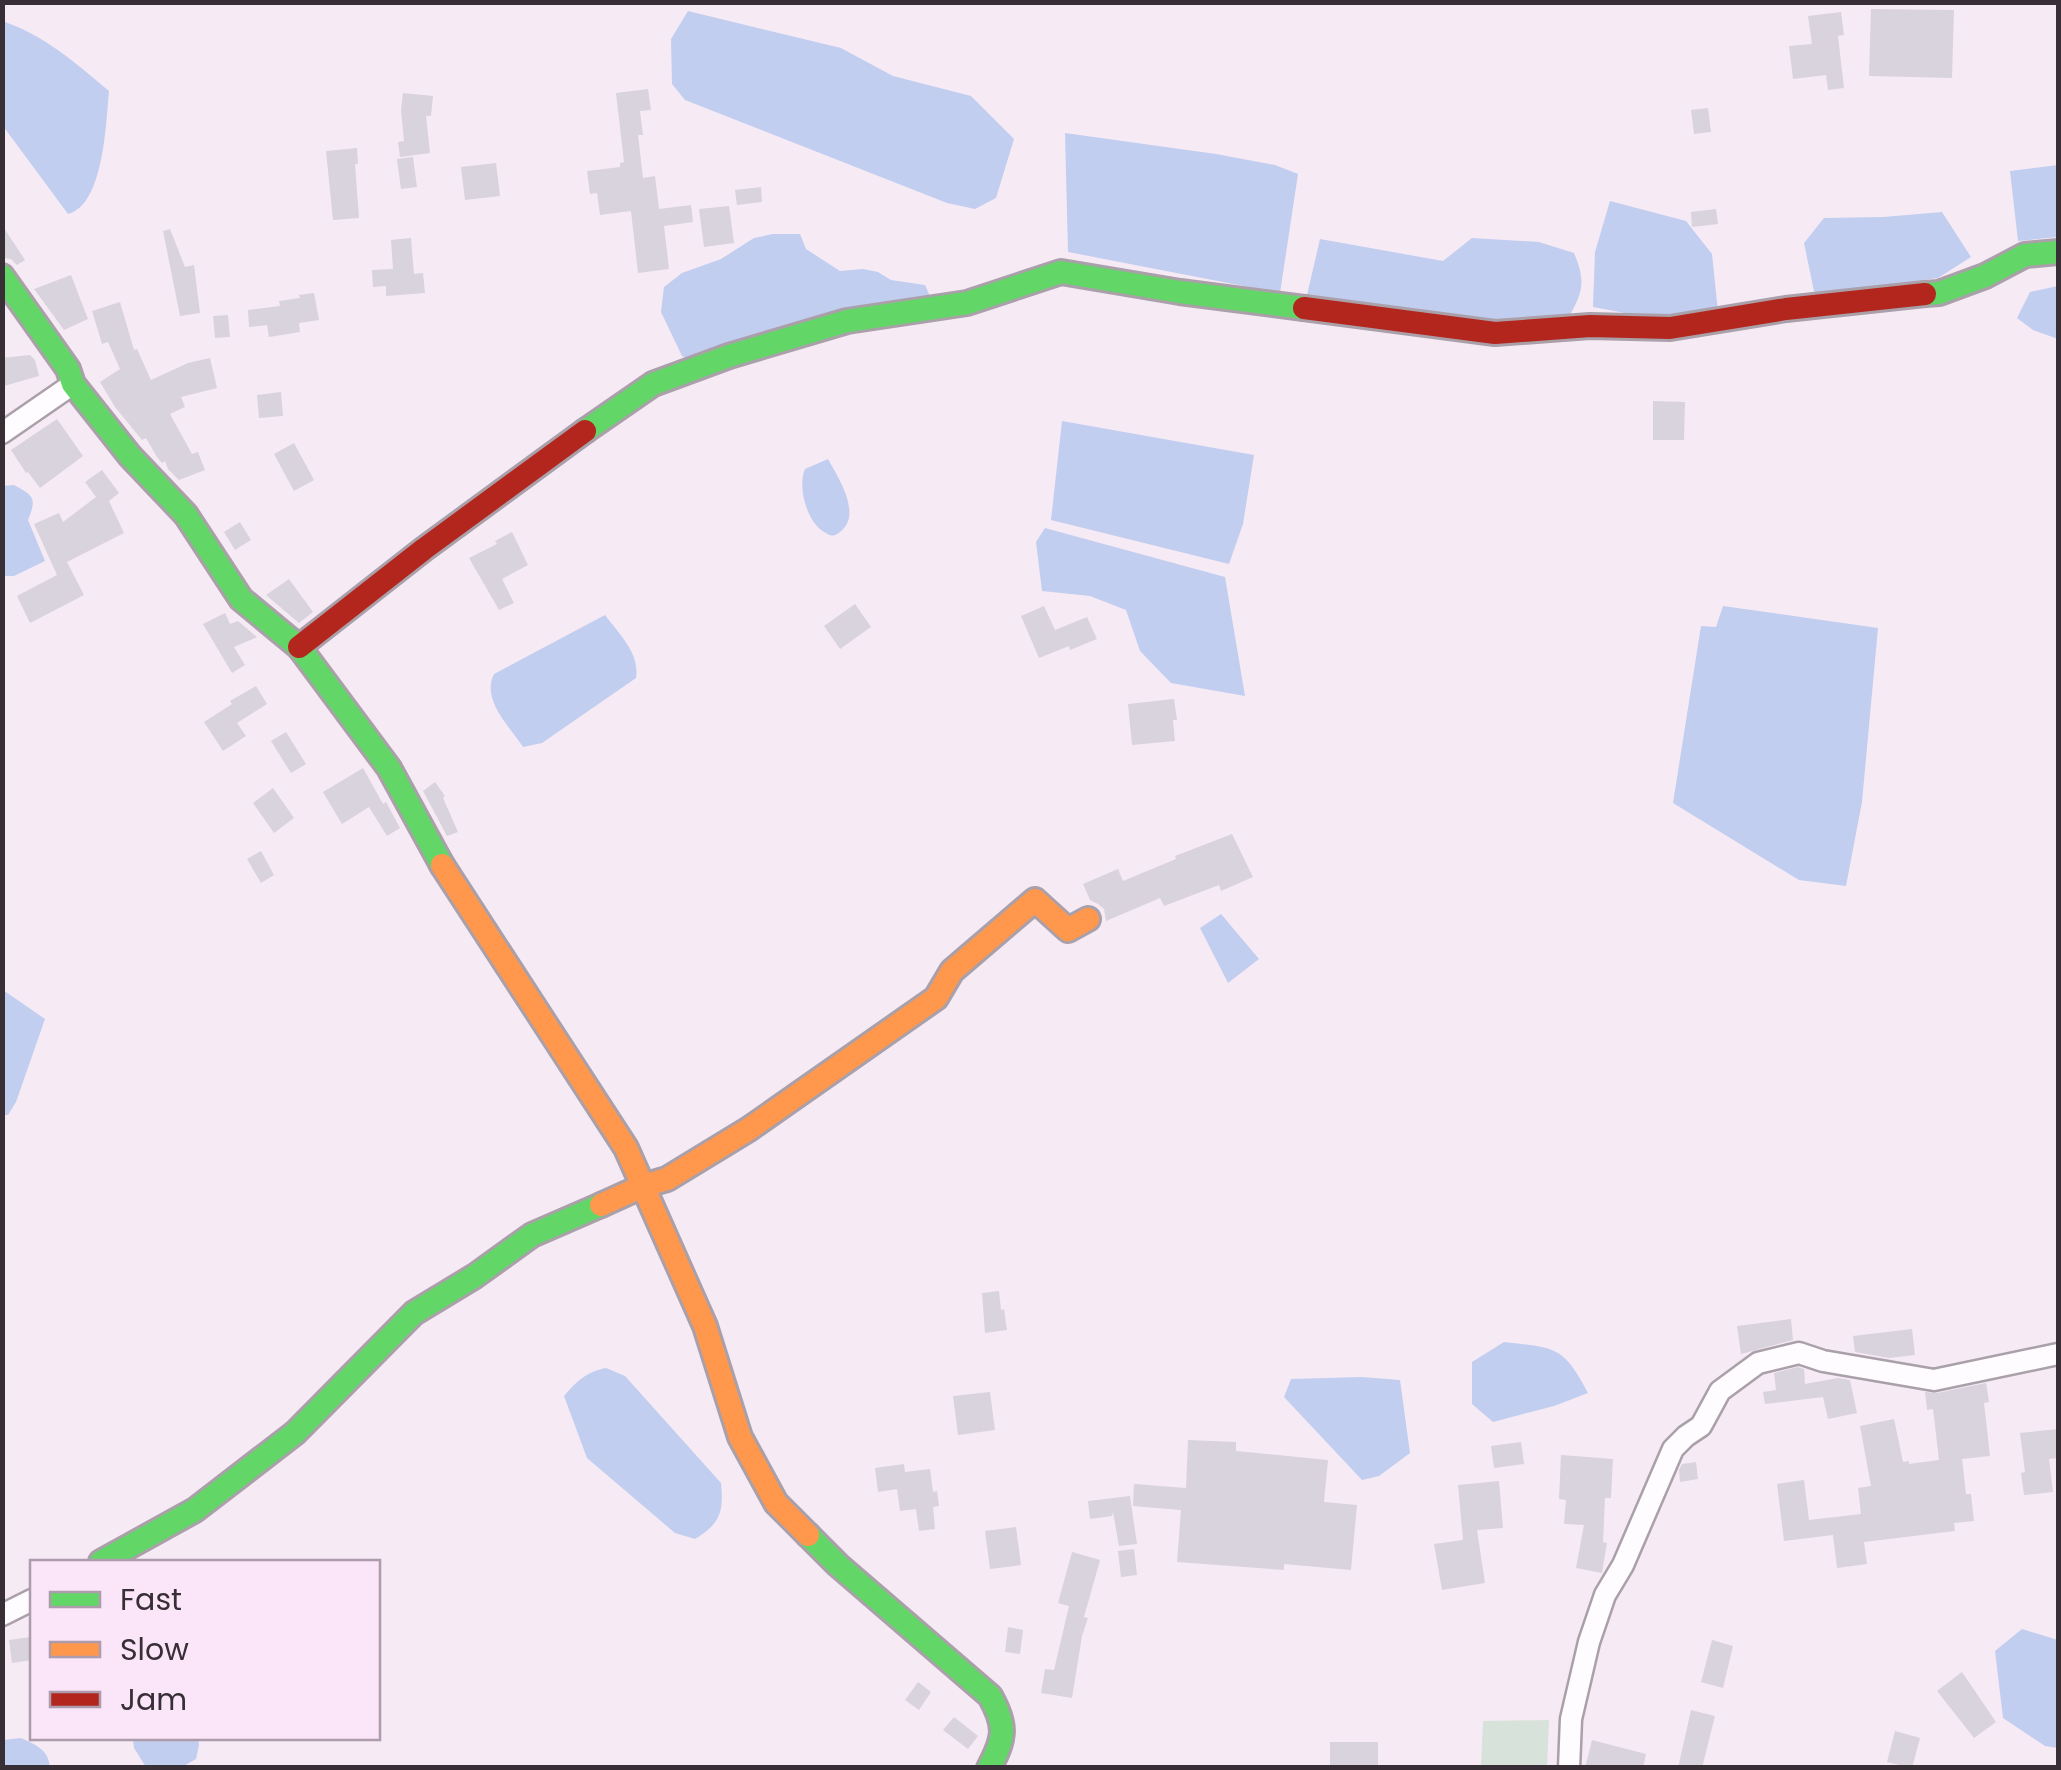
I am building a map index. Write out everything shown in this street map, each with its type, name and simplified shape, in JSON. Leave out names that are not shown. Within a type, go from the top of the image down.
[{"type":"street","points":[[300,648],[424,549],[654,384],[729,356],[847,321],[967,304],[1061,272],[1180,292],[1494,333],[1590,326],[1670,328],[1786,309],[1939,293],[1985,276],[2025,255],[2058,252]]},
{"type":"street","points":[[2,276],[68,369],[73,384],[130,456],[186,514],[240,599],[300,648],[389,768],[438,859],[616,1133],[644,1186],[704,1326],[740,1436],[776,1503],[852,1576],[990,1696],[1002,1717],[1003,1741],[989,1768]]},
{"type":"street","points":[[2,433],[73,384]]},
{"type":"street","points":[[105,1560],[195,1510],[295,1432],[414,1313],[532,1235],[667,1179],[749,1129],[936,998],[952,970],[1035,900],[1068,930],[1088,920]]},
{"type":"street","points":[[1570,1768],[1571,1719],[1589,1642],[1605,1595],[1672,1449],[1700,1426],[1720,1392],[1758,1363],[1799,1354],[1934,1380],[2058,1354]]},
{"type":"street","points":[[2,1615],[30,1601]]},
{"type":"shaded area","points":[[1549,1720],[1547,1767],[1481,1767],[1483,1721]]},
{"type":"water","points":[[688,11],[841,48],[893,76],[971,96],[1014,139],[996,198],[975,209],[947,203],[685,100],[672,84],[671,39]]},
{"type":"water","points":[[2,21],[45,42],[109,91],[96,179],[80,207],[68,214],[3,126]]},
{"type":"water","points":[[1065,133],[1216,154],[1275,165],[1298,174],[1280,293],[1068,252]]},
{"type":"water","points":[[2058,165],[2058,237],[2018,241],[2010,171]]},
{"type":"water","points":[[1610,201],[1686,221],[1712,254],[1718,312],[1673,322],[1593,307],[1595,252]]},
{"type":"water","points":[[1942,212],[1971,257],[1938,278],[1815,296],[1804,243],[1824,218]]},
{"type":"water","points":[[800,234],[806,249],[840,271],[863,269],[891,280],[925,285],[934,305],[697,363],[682,356],[661,312],[664,287],[682,273],[721,259],[754,238]]},
{"type":"water","points":[[1472,238],[1539,242],[1574,253],[1581,289],[1566,322],[1475,323],[1307,295],[1320,239],[1443,261]]},
{"type":"water","points":[[2058,286],[2058,339],[2033,330],[2017,318],[2030,292]]},
{"type":"water","points":[[1062,421],[1254,455],[1243,524],[1229,564],[1051,520]]},
{"type":"water","points":[[828,459],[849,506],[846,525],[833,536],[814,522],[805,504],[802,485],[805,469]]},
{"type":"water","points":[[14,485],[32,498],[28,520],[45,561],[14,576],[3,576],[3,486]]},
{"type":"water","points":[[1045,528],[1225,577],[1245,696],[1171,683],[1140,651],[1126,610],[1090,596],[1042,591],[1036,542]]},
{"type":"water","points":[[1723,606],[1878,628],[1862,802],[1846,886],[1799,880],[1673,803],[1701,626],[1716,627]]},
{"type":"water","points":[[605,615],[632,652],[636,678],[542,743],[523,747],[494,703],[494,674]]},
{"type":"water","points":[[1221,914],[1259,959],[1228,983],[1200,928]]},
{"type":"water","points":[[3,990],[45,1019],[8,1115],[2,1115]]},
{"type":"water","points":[[1504,1342],[1556,1352],[1572,1366],[1588,1393],[1493,1422],[1472,1404],[1472,1362]]},
{"type":"water","points":[[606,1368],[625,1376],[721,1483],[718,1516],[695,1539],[675,1533],[587,1458],[564,1396],[582,1378]]},
{"type":"water","points":[[1291,1379],[1400,1380],[1410,1453],[1379,1476],[1362,1480],[1284,1397]]},
{"type":"water","points":[[2022,1629],[2058,1640],[2058,1748],[2045,1746],[2003,1718],[1995,1651]]},
{"type":"water","points":[[21,1738],[44,1752],[50,1767],[3,1767],[3,1740]]},
{"type":"water","points":[[133,1740],[198,1740],[199,1745],[196,1759],[182,1767],[146,1767]]},
{"type":"building","points":[[1871,9],[1954,10],[1952,78],[1869,76]]},
{"type":"building","points":[[1841,12],[1844,35],[1838,36],[1844,88],[1828,90],[1826,75],[1793,79],[1789,46],[1812,44],[1808,16]]},
{"type":"building","points":[[648,89],[651,110],[640,111],[643,135],[638,135],[643,178],[655,176],[659,209],[691,205],[693,222],[664,226],[669,269],[638,273],[631,211],[600,215],[597,193],[590,194],[587,171],[620,167],[624,162],[616,93]]},
{"type":"building","points":[[403,93],[433,96],[431,116],[426,116],[430,153],[400,157],[398,142],[404,141]]},
{"type":"building","points":[[1708,108],[1711,132],[1694,134],[1691,110]]},
{"type":"building","points":[[357,148],[359,218],[333,220],[326,151]]},
{"type":"building","points":[[413,157],[417,187],[401,189],[397,159]]},
{"type":"building","points":[[496,163],[500,196],[465,200],[461,167]]},
{"type":"building","points":[[761,187],[762,202],[737,205],[735,190]]},
{"type":"building","points":[[729,206],[734,243],[704,247],[699,209]]},
{"type":"building","points":[[1716,209],[1718,224],[1692,227],[1691,212]]},
{"type":"building","points":[[2,225],[25,260],[17,265],[2,258]]},
{"type":"building","points":[[170,229],[185,267],[194,265],[200,313],[180,316],[163,231]]},
{"type":"building","points":[[411,238],[414,274],[423,273],[425,293],[386,296],[386,286],[373,287],[372,270],[393,269],[391,240]]},
{"type":"building","points":[[71,275],[88,319],[64,330],[34,289]]},
{"type":"building","points":[[314,293],[319,320],[299,323],[300,332],[269,337],[267,325],[249,327],[248,310],[280,306],[279,301]]},
{"type":"building","points":[[120,302],[134,350],[137,349],[151,380],[188,363],[210,358],[217,388],[181,397],[185,407],[170,414],[192,454],[198,452],[205,470],[179,480],[115,407],[100,382],[120,369],[108,342],[102,344],[92,311]]},
{"type":"building","points":[[228,315],[230,337],[215,338],[213,316]]},
{"type":"building","points":[[30,355],[39,376],[4,386],[2,358]]},
{"type":"building","points":[[281,392],[283,416],[259,418],[257,395]]},
{"type":"building","points":[[1653,401],[1685,402],[1684,440],[1653,440]]},
{"type":"building","points":[[57,419],[83,456],[40,488],[11,450]]},
{"type":"building","points":[[294,443],[314,480],[294,491],[274,454]]},
{"type":"building","points":[[102,470],[119,493],[109,501],[124,533],[67,562],[84,595],[30,623],[17,596],[57,575],[34,524],[59,513],[63,522],[96,497],[85,482]]},
{"type":"building","points":[[240,522],[251,540],[235,550],[224,532]]},
{"type":"building","points":[[512,532],[528,565],[502,579],[514,603],[499,610],[469,558]]},
{"type":"building","points":[[289,579],[313,612],[299,623],[266,595]]},
{"type":"building","points":[[855,604],[871,627],[840,649],[824,626]]},
{"type":"building","points":[[1044,606],[1055,630],[1087,617],[1097,639],[1039,658],[1021,616]]},
{"type":"building","points":[[225,613],[230,624],[238,621],[257,637],[234,647],[245,665],[232,673],[203,624]]},
{"type":"building","points":[[256,686],[267,704],[237,723],[246,736],[223,751],[204,722]]},
{"type":"building","points":[[1174,699],[1175,741],[1132,745],[1128,704]]},
{"type":"building","points":[[286,732],[306,764],[291,773],[271,741]]},
{"type":"building","points":[[363,768],[400,828],[387,836],[369,807],[342,824],[323,792]]},
{"type":"building","points":[[435,782],[445,796],[458,832],[447,836],[423,791]]},
{"type":"building","points":[[273,788],[294,818],[274,833],[253,803]]},
{"type":"building","points":[[1232,834],[1253,877],[1221,891],[1219,885],[1164,906],[1160,898],[1106,921],[1104,909],[1090,900],[1083,884],[1118,869],[1123,881]]},
{"type":"building","points":[[261,851],[274,875],[261,883],[247,859]]},
{"type":"building","points":[[999,1291],[1007,1330],[985,1333],[982,1293]]},
{"type":"building","points":[[1791,1319],[1793,1340],[1741,1354],[1737,1326]]},
{"type":"building","points":[[1912,1329],[1915,1355],[1889,1358],[1855,1352],[1853,1336]]},
{"type":"building","points":[[1804,1369],[1805,1384],[1838,1378],[1850,1380],[1857,1413],[1828,1419],[1823,1397],[1765,1404],[1763,1392],[1776,1390],[1774,1373]]},
{"type":"building","points":[[1986,1383],[1989,1402],[1984,1403],[1990,1456],[1962,1459],[1974,1521],[1954,1523],[1955,1531],[1864,1542],[1867,1564],[1837,1568],[1833,1535],[1784,1541],[1777,1484],[1804,1480],[1809,1520],[1861,1514],[1858,1488],[1871,1486],[1860,1426],[1894,1419],[1903,1462],[1939,1460],[1933,1409],[1927,1410],[1925,1392]]},
{"type":"building","points":[[990,1392],[995,1430],[958,1435],[953,1396]]},
{"type":"building","points":[[2058,1429],[2058,1458],[2049,1459],[2053,1492],[2024,1495],[2020,1433]]},
{"type":"building","points":[[1188,1440],[1236,1442],[1236,1451],[1328,1460],[1324,1502],[1357,1505],[1351,1570],[1284,1564],[1284,1570],[1177,1562],[1181,1510],[1133,1506],[1134,1484],[1186,1488]]},
{"type":"building","points":[[1521,1442],[1524,1464],[1494,1468],[1491,1446]]},
{"type":"building","points":[[1561,1455],[1613,1459],[1611,1498],[1605,1498],[1603,1542],[1607,1543],[1602,1573],[1576,1568],[1584,1525],[1564,1524],[1566,1500],[1559,1499]]},
{"type":"building","points":[[1696,1462],[1698,1479],[1680,1482],[1682,1464]]},
{"type":"building","points":[[904,1464],[905,1472],[930,1469],[939,1506],[933,1507],[935,1529],[919,1531],[916,1509],[900,1511],[897,1489],[878,1492],[875,1468]]},
{"type":"building","points":[[1499,1481],[1503,1528],[1477,1530],[1485,1583],[1442,1590],[1434,1544],[1463,1540],[1458,1485]]},
{"type":"building","points":[[1130,1496],[1137,1544],[1119,1546],[1113,1512],[1112,1516],[1090,1519],[1088,1501]]},
{"type":"building","points":[[1016,1527],[1021,1565],[990,1569],[985,1531]]},
{"type":"building","points":[[1134,1549],[1137,1575],[1121,1577],[1118,1551]]},
{"type":"building","points":[[1072,1552],[1100,1560],[1084,1617],[1088,1618],[1072,1698],[1041,1693],[1045,1669],[1054,1670],[1069,1606],[1058,1603]]},
{"type":"building","points":[[1008,1627],[1023,1630],[1020,1654],[1005,1652]]},
{"type":"building","points":[[30,1637],[30,1660],[12,1663],[9,1640]]},
{"type":"building","points":[[1712,1640],[1733,1646],[1723,1688],[1701,1682]]},
{"type":"building","points":[[1962,1672],[1996,1722],[1974,1738],[1937,1691]]},
{"type":"building","points":[[918,1682],[931,1692],[919,1710],[905,1700]]},
{"type":"building","points":[[1691,1710],[1715,1716],[1702,1768],[1678,1768]]},
{"type":"building","points":[[954,1717],[978,1736],[968,1749],[943,1730]]},
{"type":"building","points":[[1895,1731],[1920,1738],[1912,1768],[1887,1762]]},
{"type":"building","points":[[1592,1740],[1646,1754],[1643,1768],[1585,1768]]},
{"type":"building","points":[[1330,1742],[1378,1742],[1378,1768],[1330,1768]]},
{"type":"traffic: fast","points":[[1925,294],[1939,293],[1985,276],[2025,255],[2058,252]]},
{"type":"traffic: fast","points":[[585,431],[653,384],[729,356],[847,321],[967,303],[1061,272],[1304,308]]},
{"type":"traffic: fast","points":[[2,276],[68,369],[73,384],[130,456],[186,515],[241,599],[299,647],[389,768],[442,865]]},
{"type":"traffic: fast","points":[[105,1560],[195,1510],[295,1433],[414,1313],[532,1235],[601,1205]]},
{"type":"traffic: fast","points":[[808,1535],[990,1696],[1002,1732],[989,1768]]},
{"type":"traffic: slow","points":[[442,865],[626,1148],[705,1326],[740,1437],[776,1503],[808,1535]]},
{"type":"traffic: slow","points":[[601,1205],[667,1179],[749,1129],[936,998],[952,971],[1035,900],[1068,930],[1088,919]]},
{"type":"traffic: jam","points":[[1304,308],[1495,333],[1590,326],[1670,328],[1786,309],[1925,294]]},
{"type":"traffic: jam","points":[[299,647],[585,431]]}]
